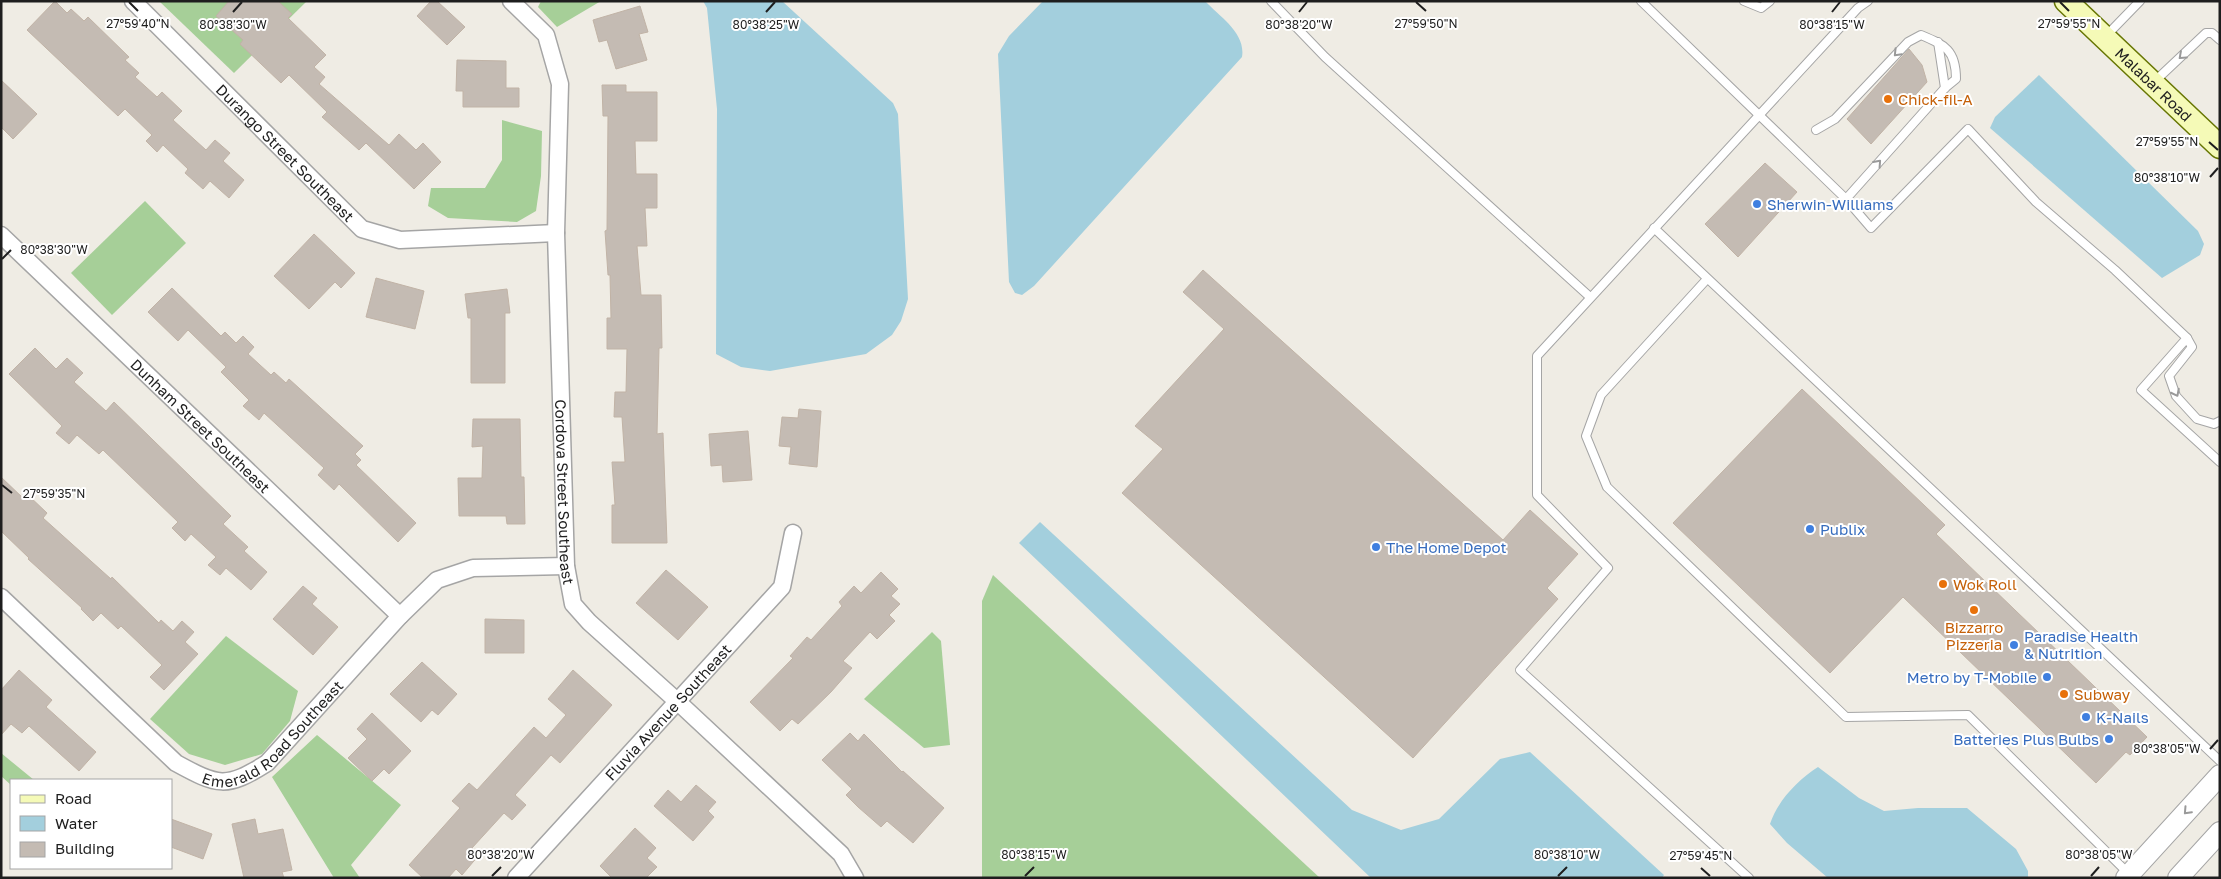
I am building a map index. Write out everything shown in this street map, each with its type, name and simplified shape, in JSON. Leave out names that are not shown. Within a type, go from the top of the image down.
[{"type":"main road","name":"Malabar Road","points":[[2074,6],[2220,147]]},
{"type":"street","name":"Durango Street Southeast","points":[[133,1],[362,229],[400,240],[556,232]]},
{"type":"street","name":"Cordova Street Southeast","points":[[511,1],[546,35],[560,84],[556,232],[566,566],[573,604],[589,622],[841,854],[855,878]]},
{"type":"street","name":"Dunham Street Southeast","points":[[1,235],[400,616]]},
{"type":"street","name":"Fluvia Avenue Southeast","points":[[516,878],[782,587],[793,533]]},
{"type":"street","name":"Emerald Road Southeast","points":[[1,597],[176,763],[203,778],[222,782],[244,778],[268,763],[400,616],[437,580],[473,568],[566,566]]},
{"type":"street","points":[[2127,876],[2220,776]]},
{"type":"street","points":[[2178,878],[2218,830]]},
{"type":"lane","points":[[1271,1],[1325,57],[1590,297]]},
{"type":"lane","points":[[1641,1],[1846,199],[1872,228],[1968,130],[2039,205],[2115,270],[2187,338],[2192,347],[2169,376],[2176,396],[2197,419],[2214,424],[2220,421]]},
{"type":"lane","points":[[1744,1],[1761,8],[1770,1]]},
{"type":"lane","points":[[1750,878],[1520,670],[1608,568],[1537,495],[1536,356],[1858,8],[1868,1]]},
{"type":"lane","points":[[2105,37],[2140,1]]},
{"type":"lane","points":[[2153,83],[2206,33],[2218,37]]},
{"type":"lane","points":[[1816,130],[1835,119],[1908,42],[1920,35],[1944,45],[1956,64],[1956,79],[1945,88],[1846,199]]},
{"type":"lane","points":[[1938,42],[1945,88]]},
{"type":"lane","points":[[1654,228],[2220,761]]},
{"type":"lane","points":[[1707,279],[1601,394],[1586,436],[1607,487],[1846,718],[1968,715],[2127,876]]},
{"type":"lane","points":[[2187,338],[2141,390],[2220,462]]},
{"type":"green space","points":[[159,1],[307,1],[234,73]]},
{"type":"green space","points":[[541,1],[601,1],[557,27],[538,7]]},
{"type":"green space","points":[[502,120],[542,131],[541,176],[536,211],[517,222],[448,218],[428,206],[431,188],[485,188],[502,160]]},
{"type":"green space","points":[[145,201],[186,243],[112,315],[71,273]]},
{"type":"green space","points":[[993,575],[1320,878],[982,878],[982,601]]},
{"type":"green space","points":[[932,632],[941,641],[950,745],[924,748],[864,699]]},
{"type":"green space","points":[[226,636],[298,691],[290,721],[262,754],[225,765],[189,754],[150,719]]},
{"type":"green space","points":[[317,735],[401,805],[351,865],[360,878],[334,878],[272,777]]},
{"type":"green space","points":[[1,753],[33,779],[10,779],[10,784],[1,776]]},
{"type":"water","points":[[703,1],[782,1],[893,103],[898,114],[908,299],[901,321],[892,335],[866,354],[770,371],[741,367],[716,354],[717,109],[707,8]]},
{"type":"water","points":[[1043,1],[1205,1],[1236,33],[1242,48],[1242,57],[1034,286],[1022,295],[1015,293],[1009,282],[998,54],[1009,36]]},
{"type":"water","points":[[2039,75],[2198,231],[2204,244],[2200,255],[2162,278],[1990,128],[1995,117]]},
{"type":"water","points":[[1040,522],[1352,810],[1401,830],[1439,819],[1500,759],[1530,752],[1664,875],[1662,878],[1371,878],[1019,543]]},
{"type":"water","points":[[1818,767],[1859,798],[1884,811],[1918,808],[1967,808],[2016,849],[2028,871],[2028,878],[1828,878],[1787,843],[1770,824],[1783,799],[1803,778]]},
{"type":"building","points":[[55,1],[67,13],[71,9],[84,21],[88,17],[129,57],[125,60],[139,73],[135,77],[157,97],[162,92],[182,111],[173,120],[206,150],[215,140],[230,153],[223,161],[244,180],[229,198],[210,181],[203,189],[185,173],[188,169],[163,145],[157,152],[146,141],[152,135],[125,109],[118,116],[27,30]]},
{"type":"building","points":[[229,1],[278,1],[292,14],[288,18],[326,55],[314,67],[325,77],[319,84],[389,145],[399,134],[416,150],[423,143],[441,162],[414,189],[366,143],[359,150],[322,117],[327,112],[289,75],[281,83],[240,44],[243,40],[216,16]]},
{"type":"building","points":[[431,1],[437,1],[465,27],[447,45],[417,16]]},
{"type":"building","points":[[640,6],[648,32],[639,34],[647,60],[616,69],[607,40],[599,42],[593,20]]},
{"type":"building","name":"Chick-fil-A","points":[[1909,49],[1922,65],[1927,82],[1871,144],[1847,119]]},
{"type":"building","points":[[457,60],[506,61],[506,88],[519,88],[519,107],[463,107],[463,91],[456,91]]},
{"type":"building","points":[[1,80],[37,114],[13,139],[1,127]]},
{"type":"building","points":[[602,85],[626,85],[626,92],[657,92],[657,141],[635,141],[636,174],[657,174],[657,208],[645,208],[647,246],[637,246],[641,295],[661,295],[662,348],[659,348],[657,434],[663,433],[667,543],[612,543],[612,505],[615,505],[612,462],[625,462],[622,417],[614,417],[615,392],[626,392],[627,349],[607,349],[607,318],[611,318],[610,275],[608,275],[605,231],[607,230],[608,116],[603,116]]},
{"type":"building","points":[[1765,163],[1797,192],[1738,257],[1705,224]]},
{"type":"building","points":[[314,234],[355,273],[341,288],[335,282],[309,309],[274,276]]},
{"type":"building","name":"The Home Depot","points":[[1203,270],[1503,540],[1530,510],[1578,554],[1547,588],[1558,599],[1413,758],[1122,493],[1163,449],[1135,426],[1224,329],[1183,292]]},
{"type":"building","points":[[376,278],[424,291],[415,329],[366,317]]},
{"type":"building","points":[[172,288],[221,336],[225,332],[236,343],[243,336],[254,347],[248,354],[271,375],[274,372],[286,383],[289,379],[363,446],[355,454],[361,460],[356,465],[416,523],[398,542],[339,484],[334,490],[318,475],[324,468],[264,413],[259,420],[243,406],[249,400],[221,372],[226,367],[188,330],[178,341],[148,312]]},
{"type":"building","points":[[507,289],[510,313],[505,313],[505,383],[471,383],[471,318],[468,318],[465,294]]},
{"type":"building","points":[[35,348],[56,369],[67,358],[83,373],[74,382],[106,411],[114,402],[231,516],[223,524],[248,547],[244,551],[267,572],[251,590],[226,568],[220,575],[208,565],[216,557],[191,534],[185,541],[172,528],[178,522],[103,450],[99,454],[77,435],[69,444],[56,433],[62,426],[9,374]]},
{"type":"building","name":"Publix","points":[[1802,389],[1945,525],[1936,534],[2147,737],[2130,755],[2126,752],[2096,783],[1903,597],[1830,673],[1673,523]]},
{"type":"building","points":[[799,409],[821,411],[817,467],[789,464],[791,447],[779,446],[782,417],[798,418]]},
{"type":"building","points":[[473,419],[520,419],[521,477],[524,477],[525,524],[507,524],[506,516],[459,516],[458,478],[482,478],[483,446],[472,447]]},
{"type":"building","points":[[748,431],[752,480],[723,482],[722,465],[711,466],[709,434]]},
{"type":"building","points":[[1,477],[24,499],[27,494],[47,513],[43,518],[111,579],[112,577],[159,623],[161,620],[173,631],[182,621],[194,632],[185,642],[198,654],[164,690],[150,677],[162,665],[121,626],[118,629],[101,613],[93,621],[82,608],[28,559],[1,531]]},
{"type":"building","points":[[666,570],[708,607],[678,640],[636,603]]},
{"type":"building","points":[[881,572],[898,589],[891,596],[900,604],[889,615],[895,621],[877,639],[870,632],[843,661],[852,668],[831,692],[798,724],[792,719],[780,731],[750,702],[793,658],[790,656],[807,637],[811,640],[842,606],[839,602],[854,586],[861,593]]},
{"type":"building","points":[[303,586],[317,598],[312,604],[338,627],[313,655],[273,619]]},
{"type":"building","points":[[485,619],[524,620],[524,653],[485,653]]},
{"type":"building","points":[[422,662],[457,694],[438,715],[432,710],[421,722],[390,694]]},
{"type":"building","points":[[19,670],[52,700],[46,707],[96,752],[79,771],[29,726],[22,733],[11,724],[1,735],[1,690]]},
{"type":"building","points":[[573,670],[612,705],[560,763],[551,755],[515,795],[526,805],[512,820],[504,813],[472,848],[479,855],[462,875],[456,869],[448,878],[423,878],[409,865],[460,808],[452,801],[469,783],[477,790],[534,727],[546,738],[566,715],[548,699]]},
{"type":"building","points":[[372,713],[411,751],[389,774],[384,769],[372,781],[348,758],[367,739],[357,729]]},
{"type":"building","points":[[850,733],[858,741],[864,734],[902,772],[944,808],[913,843],[887,821],[881,827],[858,807],[846,795],[852,789],[822,760]]},
{"type":"building","points":[[696,785],[716,802],[708,811],[714,817],[693,841],[654,806],[668,790],[681,802]]},
{"type":"building","points":[[172,819],[212,834],[203,859],[172,847]]},
{"type":"building","points":[[255,819],[258,834],[283,829],[292,870],[282,872],[284,878],[244,878],[232,824]]},
{"type":"building","points":[[635,828],[656,848],[647,858],[657,867],[646,878],[612,878],[600,866]]},
{"type":"place","name":"Chick-fil-A","points":[[1888,99]]},
{"type":"place","name":"Sherwin-Williams","points":[[1757,204]]},
{"type":"place","name":"Publix","points":[[1810,529]]},
{"type":"place","name":"The Home Depot","points":[[1376,547]]},
{"type":"place","name":"Wok Roll","points":[[1943,584]]},
{"type":"place","name":"Bizzarro Pizzeria","points":[[1974,610]]},
{"type":"place","name":"Paradise Health & Nutrition","points":[[2014,645]]},
{"type":"place","name":"Metro by T-Mobile","points":[[2047,677]]},
{"type":"place","name":"Subway","points":[[2064,694]]},
{"type":"place","name":"K-Nails","points":[[2086,717]]},
{"type":"place","name":"Batteries Plus Bulbs","points":[[2109,739]]}]
